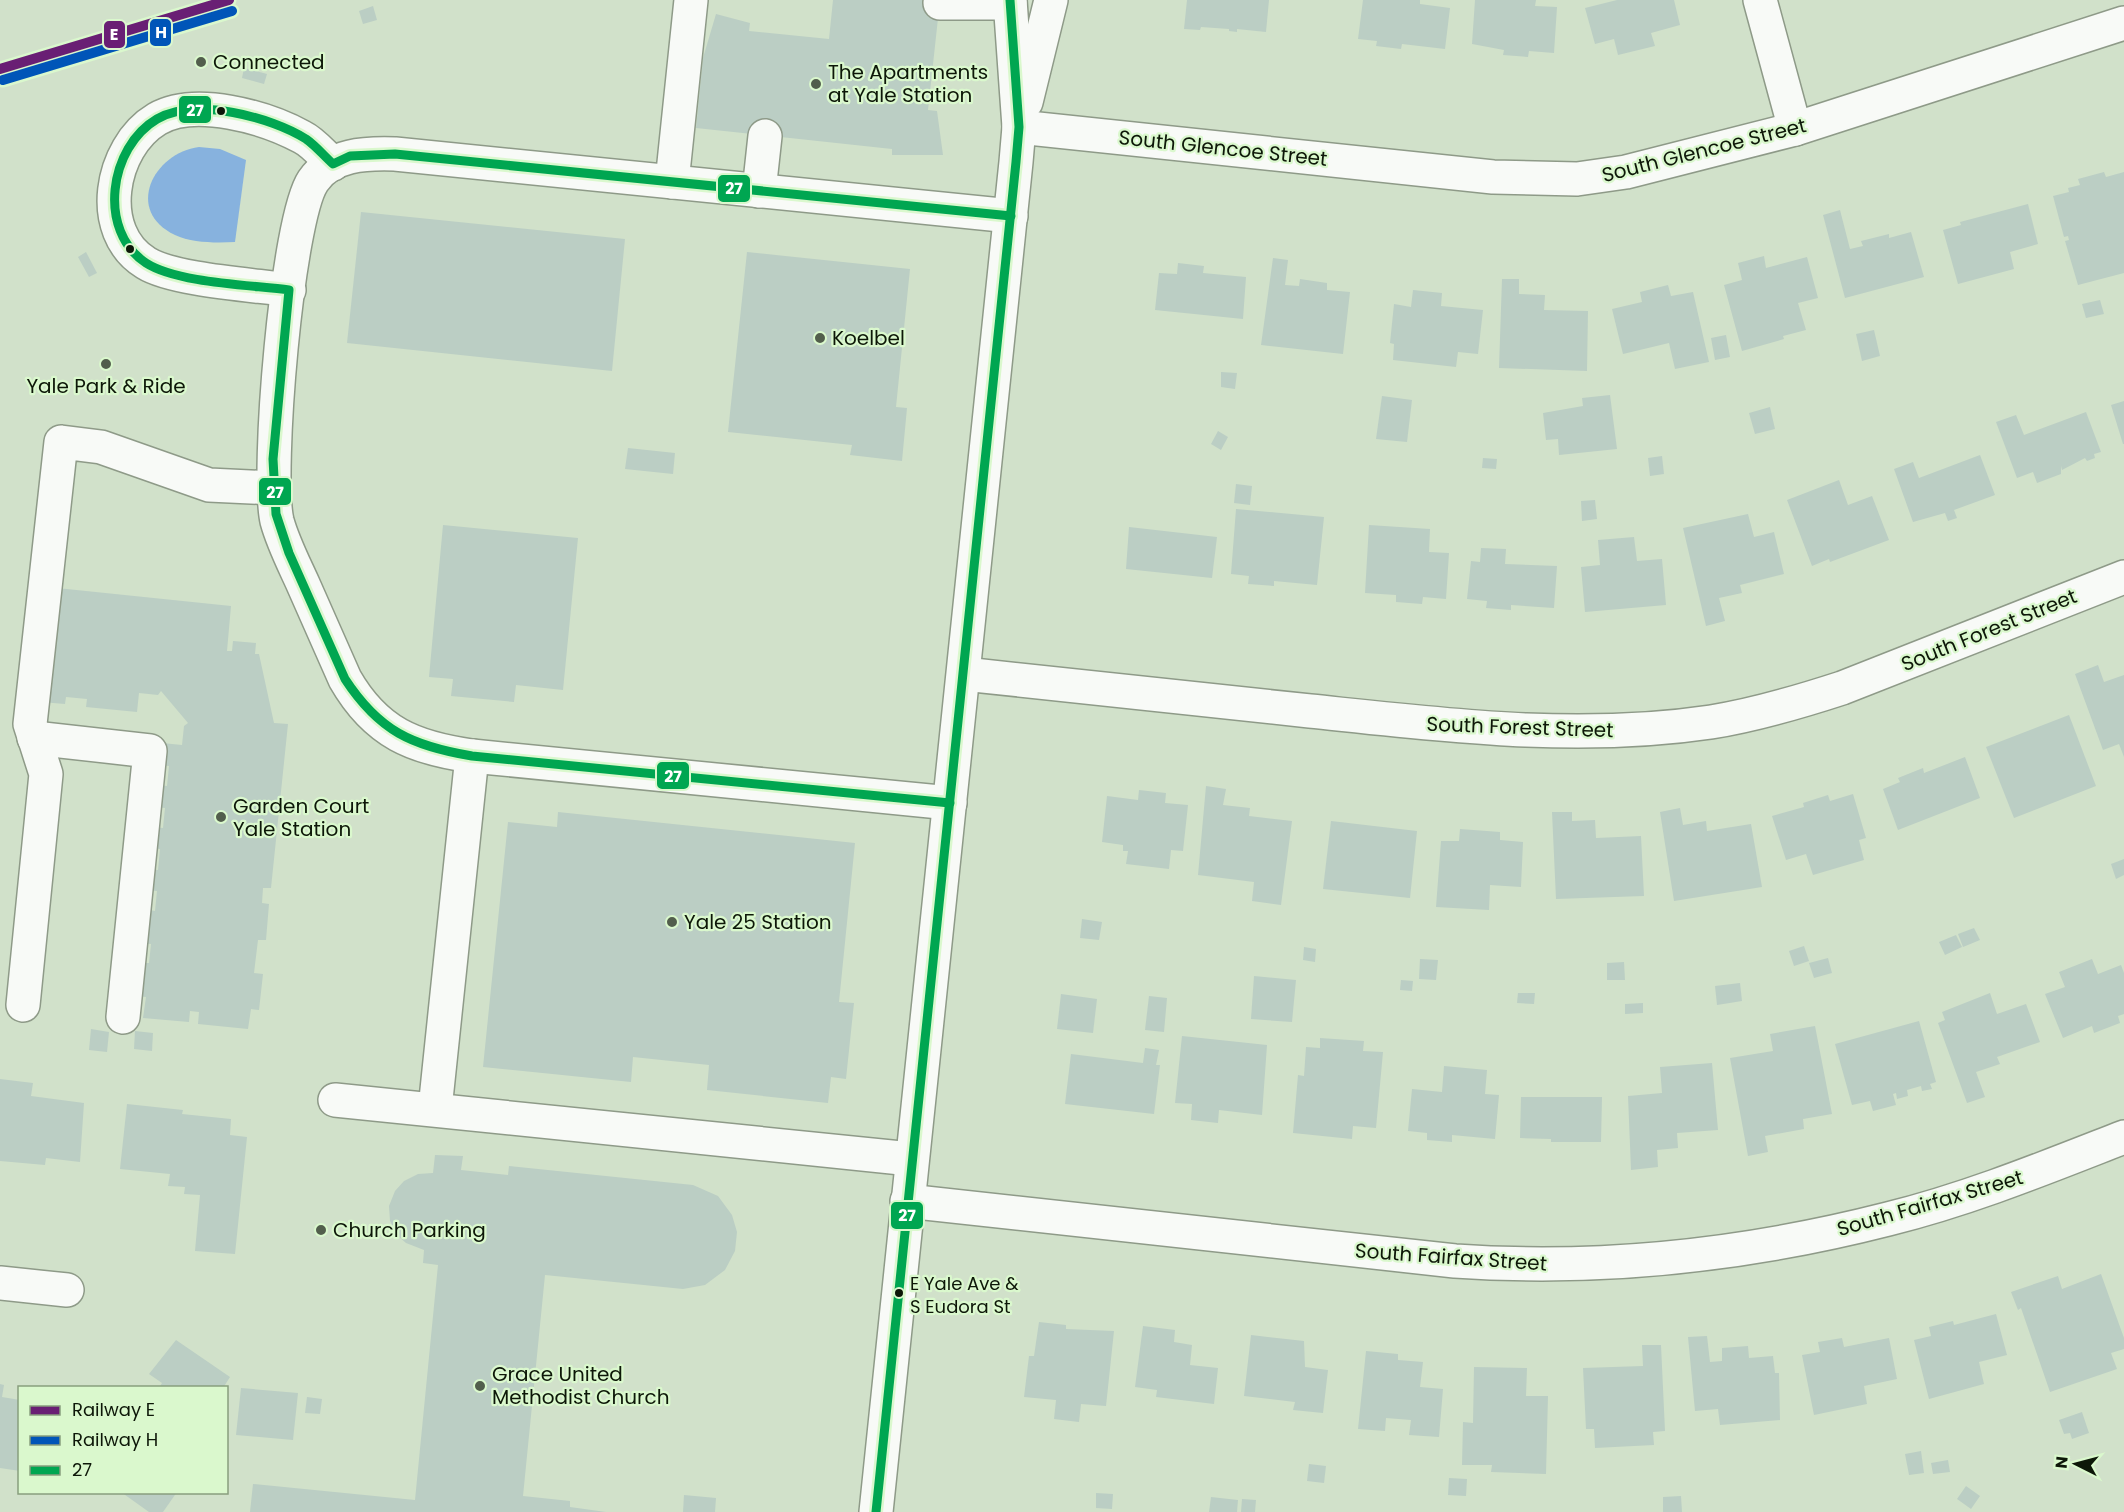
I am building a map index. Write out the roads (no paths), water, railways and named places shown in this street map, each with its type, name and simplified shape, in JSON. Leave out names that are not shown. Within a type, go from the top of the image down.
[{"type":"street","points":[[672,182],[691,0]]},
{"type":"street","points":[[876,1512],[1019,127],[1051,0]]},
{"type":"street","points":[[1760,0],[1795,129]]},
{"type":"street","points":[[940,3],[1010,2],[1019,127]]},
{"type":"street","name":"South Glencoe Street","points":[[1019,127],[1493,177],[1554,180],[1626,172],[1795,129],[2124,23]]},
{"type":"street","points":[[289,290],[174,274],[144,262],[126,244],[115,218],[118,173],[128,150],[141,131],[160,118],[189,109],[232,114],[289,131],[309,141],[333,164]]},
{"type":"street","points":[[759,191],[765,136]]},
{"type":"street","points":[[950,804],[472,756],[433,750],[403,739],[385,728],[358,701],[345,679],[283,538],[276,514],[274,488],[276,426],[289,290],[297,225],[306,194],[314,179],[333,164],[357,155],[395,154],[1011,216]]},
{"type":"street","points":[[23,1005],[46,774],[30,724],[61,442],[101,447],[209,485],[274,488]]},
{"type":"street","name":"South Forest Street","points":[[964,674],[1456,726],[1558,732],[1645,729],[1714,722],[1801,701],[1842,688],[2124,577]]},
{"type":"street","points":[[34,738],[150,752],[123,1017]]},
{"type":"street","points":[[435,1109],[472,756]]},
{"type":"street","points":[[335,1100],[911,1160]]},
{"type":"street","name":"South Fairfax Street","points":[[907,1201],[1455,1261],[1539,1265],[1595,1263],[1723,1251],[1808,1237],[1889,1219],[1974,1194],[2124,1137]]},
{"type":"street","points":[[0,1283],[68,1290]]},
{"type":"water","points":[[199,147],[220,149],[246,160],[235,242],[204,242],[182,238],[160,225],[151,212],[148,198],[151,184],[158,171],[169,160]]},
{"type":"rail line","name":"E","points":[[0,69],[229,0]]},
{"type":"rail line","name":"H","points":[[3,80],[232,11]]},
{"type":"place","name":"Connected","points":[[201,62]]},
{"type":"place","name":"The Apartments at Yale Station","points":[[816,84]]},
{"type":"place","name":"Koelbel","points":[[820,338]]},
{"type":"place","name":"Yale Park & Ride","points":[[106,364]]},
{"type":"place","name":"Garden Court Yale Station","points":[[221,817]]},
{"type":"place","name":"Yale 25 Station","points":[[672,922]]},
{"type":"place","name":"Church Parking","points":[[321,1230]]},
{"type":"place","name":"E Yale Ave & S Eudora St","points":[[899,1293]]},
{"type":"place","name":"Grace United Methodist Church","points":[[480,1386]]}]
